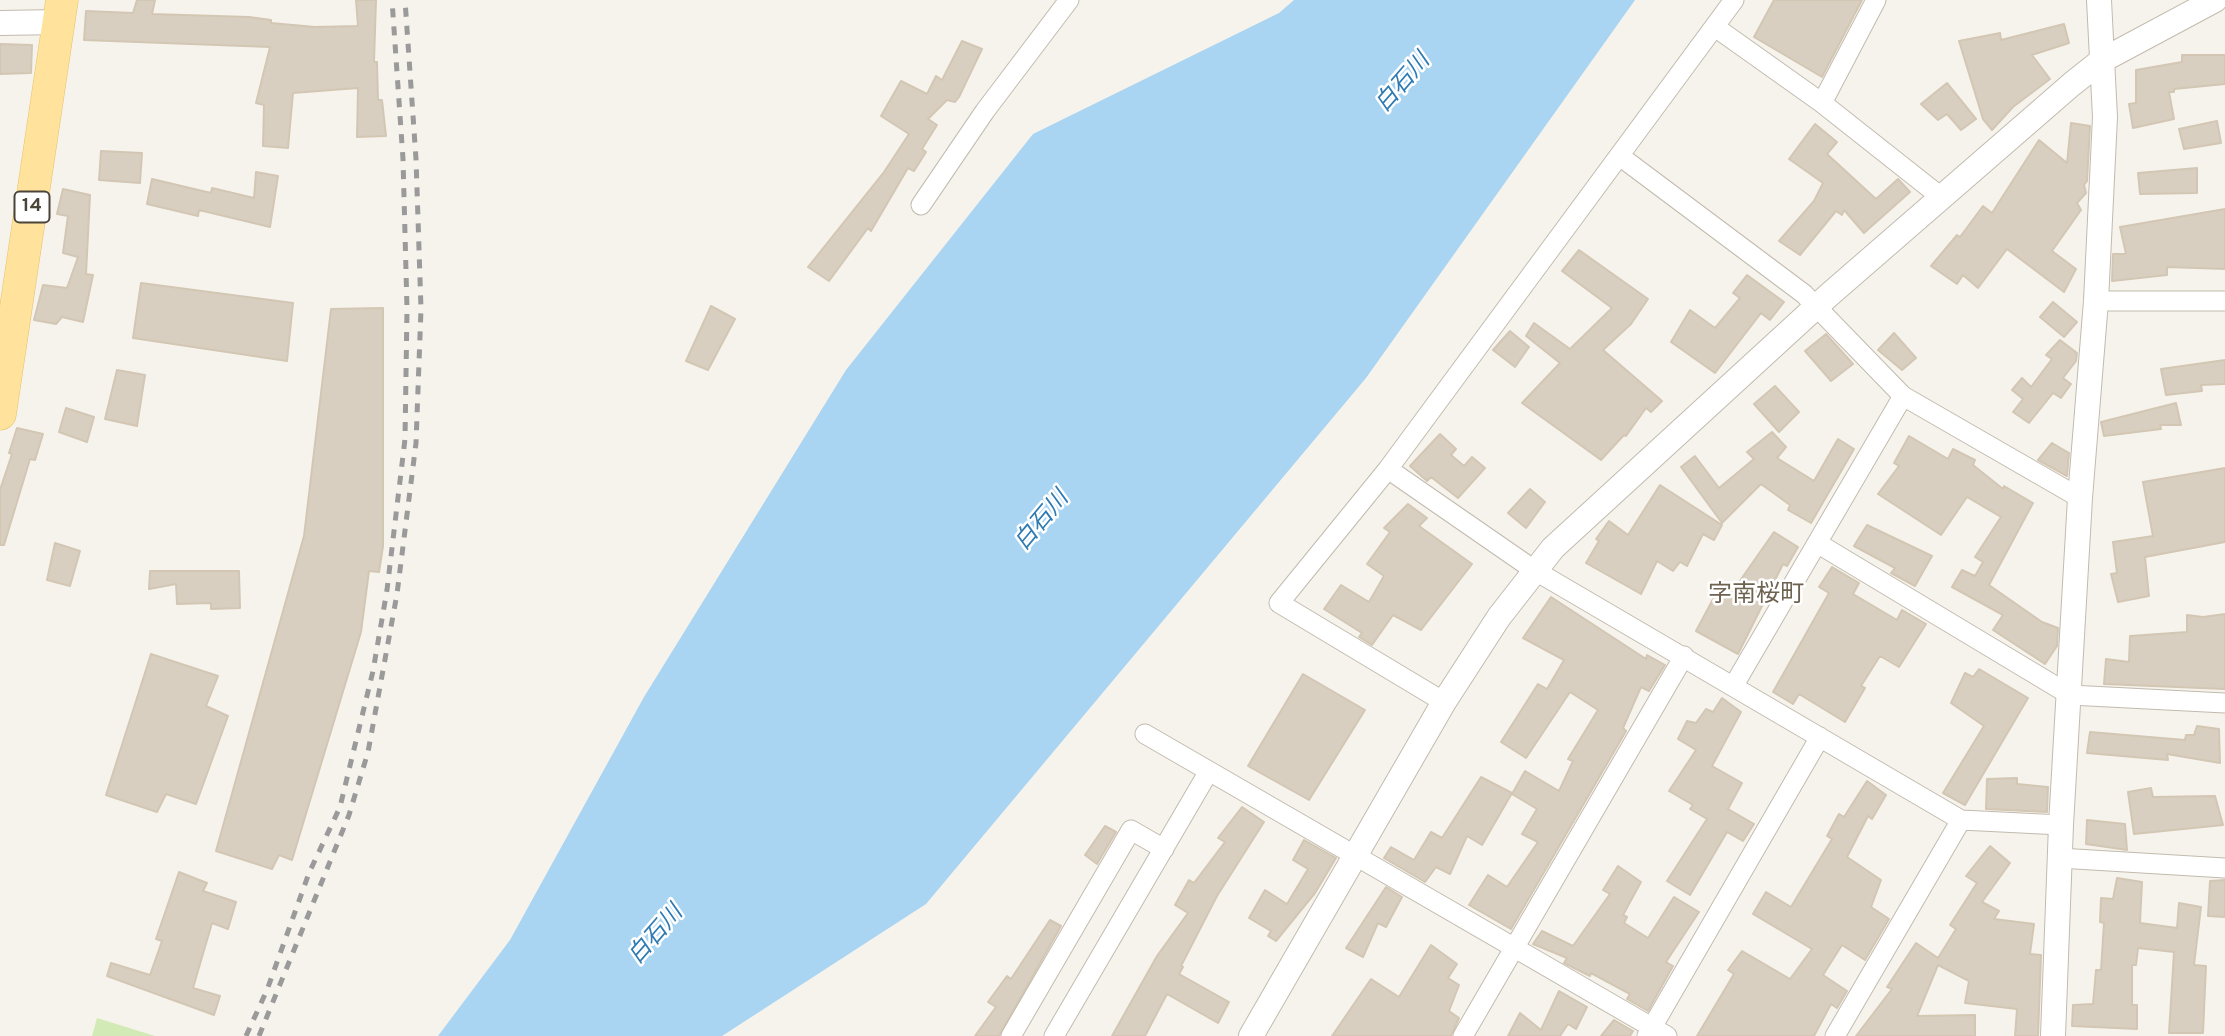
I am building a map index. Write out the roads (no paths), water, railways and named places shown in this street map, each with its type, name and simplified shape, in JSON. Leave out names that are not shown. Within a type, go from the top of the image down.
[{"type":"main road","name":"14","points":[[0,414],[61,11]]},
{"type":"street","points":[[921,205],[985,111],[1069,0]]},
{"type":"street","points":[[1444,702],[1279,603],[1388,469],[1621,157],[1734,0]]},
{"type":"street","points":[[1822,103],[1876,0]]},
{"type":"street","points":[[2053,1036],[2059,858],[2080,498],[2096,301],[2105,117],[2099,0]]},
{"type":"street","points":[[1251,1036],[1444,702],[1534,570],[1579,522],[1816,306],[2101,61],[2215,0]]},
{"type":"street","points":[[0,23],[61,11]]},
{"type":"street","points":[[1715,27],[1822,103],[1941,197]]},
{"type":"street","points":[[1621,157],[1816,306],[1903,396],[2080,498]]},
{"type":"street","points":[[2096,301],[2225,301]]},
{"type":"street","points":[[1734,685],[1903,396]]},
{"type":"street","points":[[1388,469],[1534,570],[1961,820],[2061,825]]},
{"type":"street","points":[[1817,543],[2070,695],[2225,704]]},
{"type":"street","points":[[1462,1036],[1684,656]]},
{"type":"street","points":[[1145,734],[1655,1033],[1820,737]]},
{"type":"street","points":[[1054,1036],[1209,771]]},
{"type":"street","points":[[1835,1036],[1961,820]]},
{"type":"street","points":[[1011,1036],[1131,830],[1164,849]]},
{"type":"street","points":[[2059,858],[2225,868]]},
{"type":"water","name":"白石川","points":[[1294,0],[1635,0],[1366,378],[926,904],[722,1036],[438,1036],[510,940],[644,697],[846,370],[1033,134],[1279,13]]},
{"type":"railway","points":[[246,1036],[267,990],[309,873],[340,807],[373,671],[387,590],[405,439],[407,309],[403,159],[392,0]]},
{"type":"railway","points":[[259,1036],[349,815],[368,752],[397,594],[416,443],[421,309],[416,159],[405,0]]},
{"type":"district","name":"字南桜町","points":[[1756,596]]}]
